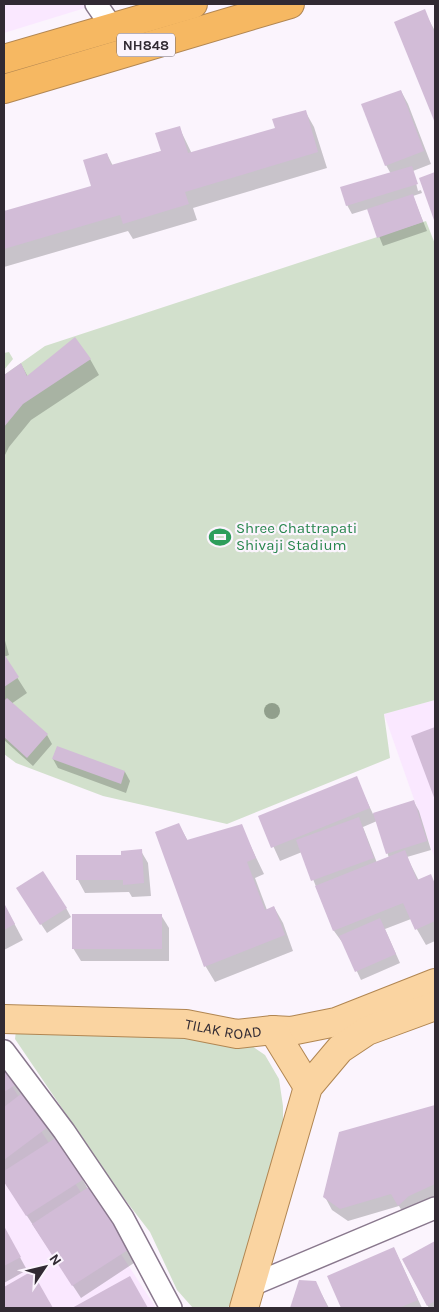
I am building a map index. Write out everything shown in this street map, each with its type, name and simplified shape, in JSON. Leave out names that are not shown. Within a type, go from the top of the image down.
[{"type":"highway","name":"NH848","points":[[4,59],[192,4]]},
{"type":"highway","name":"NH848","points":[[4,89],[290,4]]},
{"type":"main road","name":"TILAK ROAD","points":[[4,1019],[186,1024],[237,1034],[273,1030],[291,1031],[336,1022],[435,983]]},
{"type":"main road","points":[[248,1297],[308,1087],[340,1049],[367,1031],[435,1006]]},
{"type":"main road","points":[[273,1030],[308,1087]]},
{"type":"street","points":[[96,4],[112,27]]},
{"type":"street","points":[[4,1051],[64,1130],[123,1218],[171,1308]]},
{"type":"street","points":[[248,1297],[435,1208]]},
{"type":"shaded area","points":[[4,4],[98,4],[4,33]]},
{"type":"shaded area","points":[[435,700],[435,859],[384,714]]},
{"type":"shaded area","points":[[4,1074],[156,1308],[4,1308]]},
{"type":"green space","name":"Shree Chattrapati Shivaji Stadium","points":[[426,221],[435,244],[435,700],[384,714],[390,758],[227,824],[103,796],[16,763],[4,754],[4,375],[45,346]]},
{"type":"green space","points":[[9,352],[13,359],[4,370],[4,353]]},
{"type":"green space","points":[[17,1022],[249,1044],[265,1055],[279,1079],[283,1106],[283,1144],[244,1274],[228,1308],[193,1308],[177,1290],[150,1232],[116,1188],[15,1039]]},
{"type":"building","points":[[425,9],[435,34],[435,123],[394,22]]},
{"type":"building","points":[[401,90],[424,151],[385,166],[361,104]]},
{"type":"building","points":[[306,110],[318,152],[185,192],[189,204],[123,224],[120,215],[4,249],[4,211],[91,186],[83,160],[107,153],[111,165],[161,151],[155,133],[180,126],[188,153],[275,128],[272,119]]},
{"type":"building","points":[[412,166],[418,184],[346,206],[340,187]]},
{"type":"building","points":[[435,172],[435,223],[419,178]]},
{"type":"building","points":[[413,194],[423,222],[377,238],[367,209]]},
{"type":"building","points":[[75,337],[91,359],[23,404],[4,427],[4,375],[21,363],[27,376]]},
{"type":"building","points":[[4,654],[19,677],[4,687]]},
{"type":"building","points":[[7,698],[48,734],[27,758],[4,737],[4,701]]},
{"type":"building","points":[[435,727],[435,800],[411,736]]},
{"type":"building","points":[[57,746],[125,771],[121,784],[52,759]]},
{"type":"building","points":[[357,776],[370,808],[271,848],[258,816]]},
{"type":"building","points":[[414,800],[427,841],[386,854],[373,813]]},
{"type":"building","points":[[359,817],[374,858],[311,881],[296,840]]},
{"type":"building","points":[[179,823],[187,840],[242,824],[256,858],[247,862],[265,910],[274,906],[285,935],[204,967],[155,832]]},
{"type":"building","points":[[142,849],[144,883],[123,885],[123,880],[76,880],[76,855],[121,855],[121,851]]},
{"type":"building","points":[[405,850],[417,880],[431,874],[435,884],[435,921],[415,930],[403,903],[333,931],[315,886]]},
{"type":"building","points":[[43,871],[67,908],[40,925],[16,888]]},
{"type":"building","points":[[4,903],[15,924],[4,930]]},
{"type":"building","points":[[72,914],[162,914],[162,949],[72,949]]},
{"type":"building","points":[[380,918],[396,954],[355,972],[339,936]]},
{"type":"building","points":[[4,1057],[20,1082],[4,1092]]},
{"type":"building","points":[[26,1090],[52,1124],[4,1160],[4,1107]]},
{"type":"building","points":[[435,1105],[435,1184],[409,1196],[398,1206],[391,1194],[340,1209],[323,1197],[339,1132]]},
{"type":"building","points":[[57,1137],[84,1179],[26,1216],[4,1182],[4,1171]]},
{"type":"building","points":[[90,1186],[131,1248],[72,1286],[32,1224]]},
{"type":"building","points":[[4,1226],[21,1257],[4,1266]]},
{"type":"building","points":[[435,1241],[435,1301],[427,1306],[402,1259]]},
{"type":"building","points":[[394,1247],[418,1300],[399,1308],[341,1308],[327,1276]]},
{"type":"building","points":[[32,1271],[53,1308],[4,1308],[4,1287]]},
{"type":"building","points":[[130,1276],[148,1308],[72,1308]]},
{"type":"building","points":[[299,1280],[316,1281],[328,1308],[290,1308]]},
{"type":"place","name":"Shree Chattrapati Shivaji Stadium","points":[[220,537]]}]
